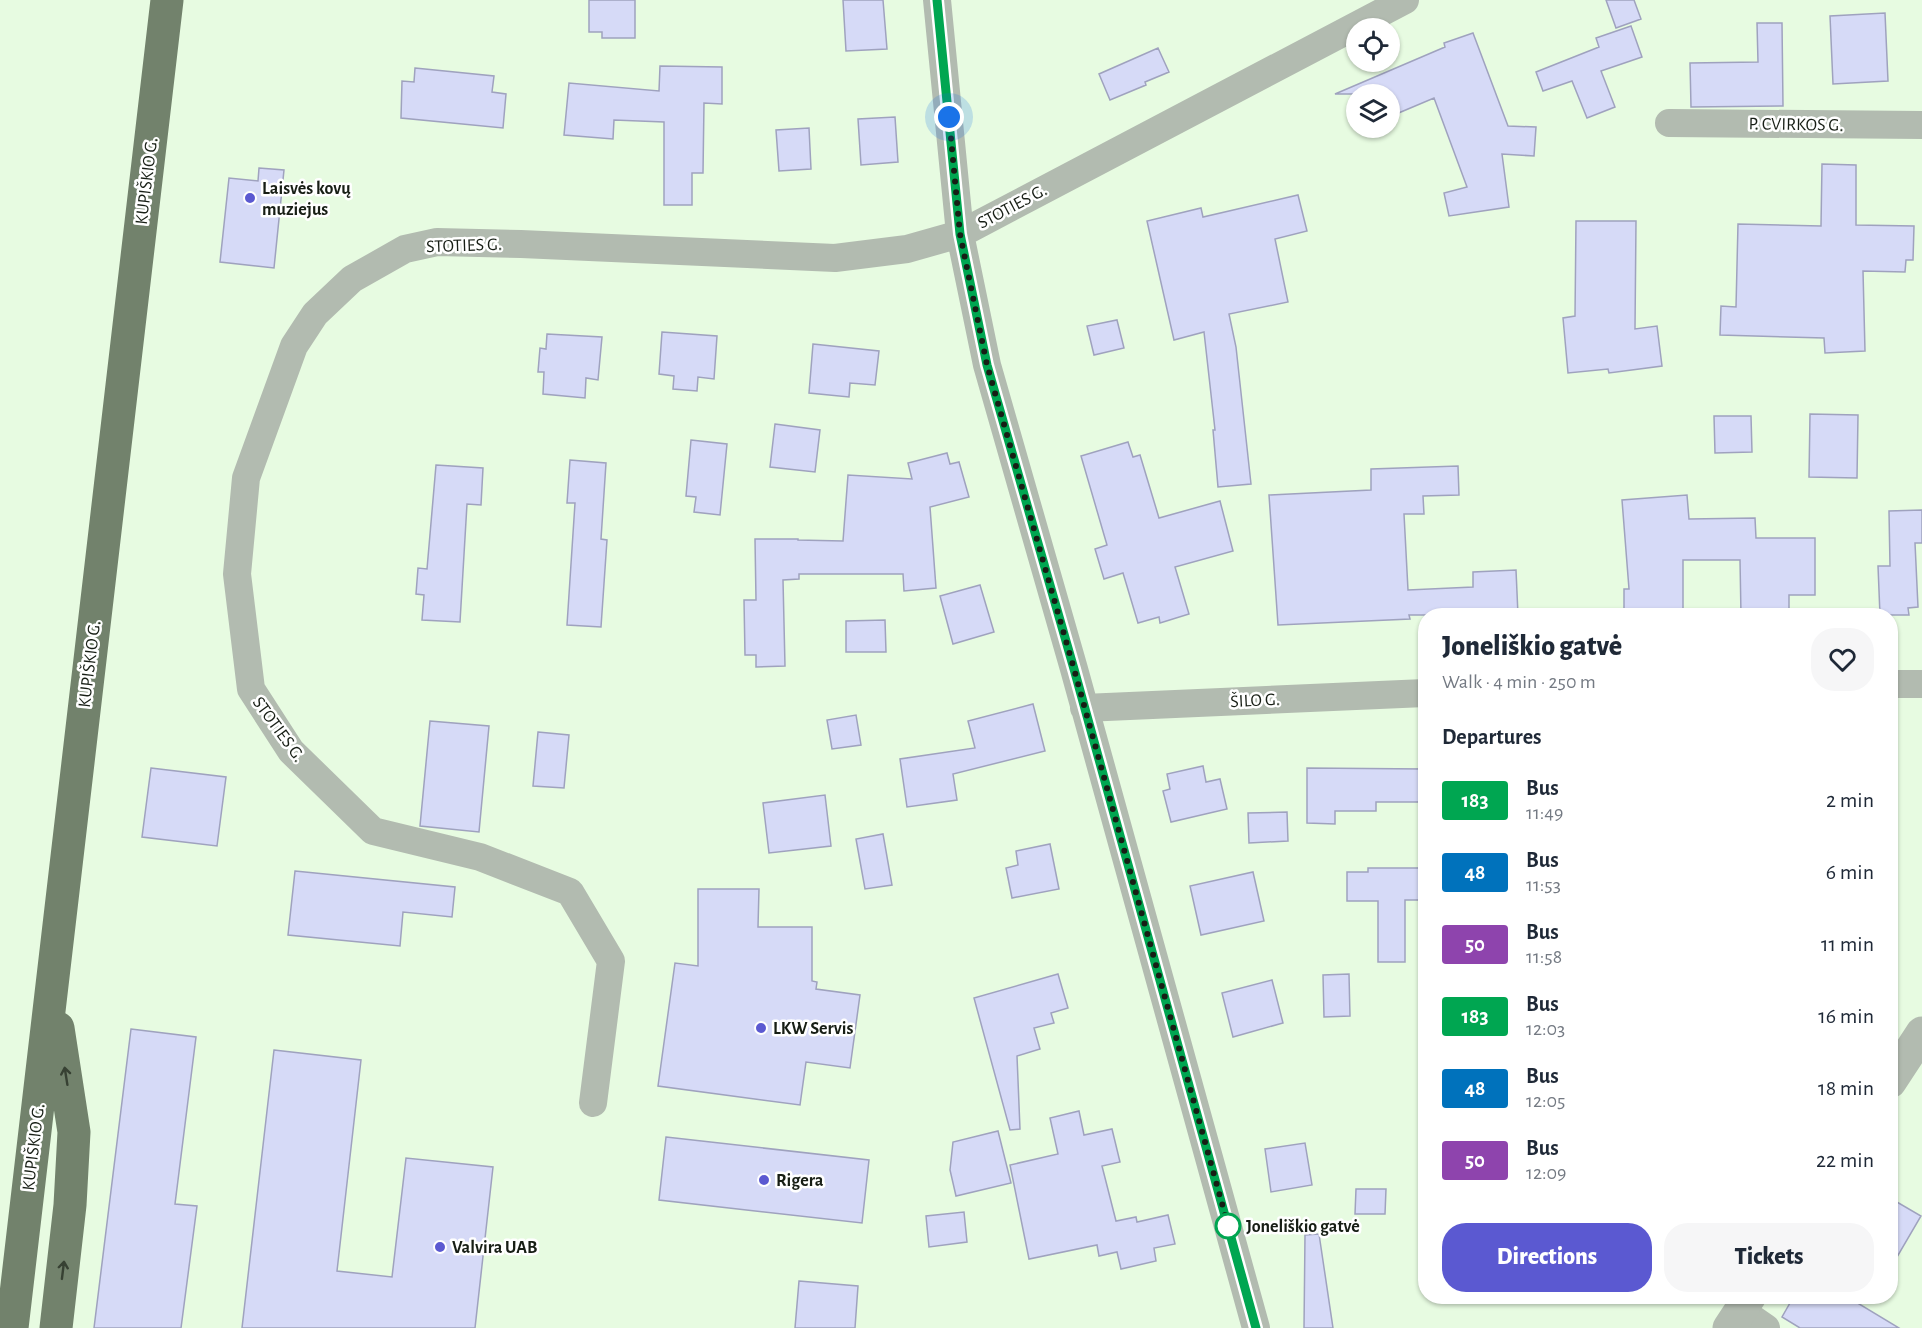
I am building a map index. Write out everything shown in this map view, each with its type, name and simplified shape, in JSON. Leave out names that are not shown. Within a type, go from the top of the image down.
[{"type":"highway","name":"KUPIŠKIO G.","points":[[12,1328],[167,0]]},
{"type":"highway","points":[[52,988],[74,1132],[70,1205],[56,1328]]},
{"type":"street","points":[[937,0],[960,234],[987,365],[1256,1328]]},
{"type":"street","name":"STOTIES G.","points":[[593,1103],[610,961],[570,892],[480,856],[373,831],[291,751],[251,689],[237,574],[246,478],[294,346],[315,314],[352,279],[405,249],[437,242],[835,258],[908,249],[960,234],[1405,0]]},
{"type":"street","name":"P. CVIRKOS G.","points":[[1669,123],[1922,125]]},
{"type":"street","points":[[1898,684],[1922,684]]},
{"type":"street","name":"ŠILO G.","points":[[1084,708],[1418,693]]},
{"type":"street","points":[[1898,1070],[1922,1033]]},
{"type":"building","points":[[589,0],[635,0],[635,38],[602,38],[602,32],[589,32]]},
{"type":"building","points":[[843,0],[883,0],[887,49],[846,51]]},
{"type":"building","points":[[1606,0],[1634,0],[1641,19],[1616,28]]},
{"type":"building","points":[[1885,13],[1888,81],[1833,84],[1830,16]]},
{"type":"building","points":[[1757,23],[1782,23],[1783,106],[1691,107],[1690,63],[1758,62]]},
{"type":"building","points":[[1631,26],[1642,57],[1601,71],[1615,107],[1587,118],[1572,81],[1543,91],[1536,72],[1599,47],[1596,38]]},
{"type":"building","points":[[1473,33],[1508,126],[1536,127],[1534,156],[1502,154],[1509,207],[1449,216],[1444,193],[1467,187],[1434,98],[1400,112],[1400,84],[1358,84],[1386,72],[1400,72],[1400,66],[1445,47],[1444,43]]},
{"type":"building","points":[[1158,48],[1169,72],[1145,82],[1146,85],[1110,100],[1099,74]]},
{"type":"building","points":[[660,66],[722,67],[722,104],[704,103],[703,173],[692,173],[692,205],[664,205],[664,122],[614,120],[613,139],[564,135],[569,83],[659,91]]},
{"type":"building","points":[[415,68],[494,76],[492,92],[506,94],[503,128],[401,118],[402,81],[414,82]]},
{"type":"building","points":[[1346,89],[1346,94],[1335,94]]},
{"type":"building","points":[[895,117],[898,162],[861,165],[858,119]]},
{"type":"building","points":[[809,128],[811,169],[779,171],[776,130]]},
{"type":"building","points":[[1822,164],[1856,165],[1856,225],[1914,226],[1913,260],[1906,260],[1905,272],[1863,271],[1865,351],[1825,353],[1824,338],[1720,335],[1721,306],[1736,307],[1738,224],[1821,226]]},
{"type":"building","points":[[259,168],[284,170],[274,268],[220,262],[229,178],[258,181]]},
{"type":"building","points":[[1298,195],[1307,231],[1275,239],[1288,302],[1229,314],[1236,347],[1251,484],[1218,487],[1213,430],[1215,430],[1204,332],[1174,340],[1147,221],[1201,208],[1203,217]]},
{"type":"building","points":[[1576,221],[1636,221],[1635,329],[1657,326],[1662,366],[1609,373],[1608,369],[1568,373],[1563,318],[1575,316]]},
{"type":"building","points":[[1117,320],[1124,348],[1094,355],[1087,326]]},
{"type":"building","points":[[662,332],[717,336],[714,379],[698,377],[697,391],[673,389],[674,376],[659,374]]},
{"type":"building","points":[[547,334],[602,337],[598,380],[586,378],[585,398],[543,394],[544,372],[538,372],[540,348],[546,349]]},
{"type":"building","points":[[813,344],[879,351],[875,385],[850,383],[849,397],[809,393]]},
{"type":"building","points":[[1810,414],[1858,415],[1857,478],[1809,477]]},
{"type":"building","points":[[1714,416],[1751,416],[1752,452],[1715,453]]},
{"type":"building","points":[[775,424],[820,430],[815,472],[770,467]]},
{"type":"building","points":[[691,440],[727,444],[720,515],[694,512],[696,497],[686,496]]},
{"type":"building","points":[[1128,442],[1133,457],[1140,455],[1159,518],[1220,501],[1233,551],[1175,567],[1189,614],[1160,623],[1159,617],[1138,623],[1123,573],[1104,579],[1095,549],[1107,545],[1081,456]]},
{"type":"building","points":[[947,453],[950,464],[959,462],[969,497],[930,507],[936,588],[904,591],[903,574],[799,574],[799,579],[783,580],[785,666],[756,667],[756,655],[745,655],[744,600],[756,600],[755,539],[843,541],[848,475],[912,479],[908,463]]},
{"type":"building","points":[[570,460],[606,463],[601,539],[607,540],[601,627],[567,625],[575,503],[567,503]]},
{"type":"building","points":[[436,465],[483,468],[481,505],[467,504],[460,622],[422,620],[424,595],[416,594],[418,568],[427,569]]},
{"type":"building","points":[[1458,466],[1459,495],[1423,496],[1424,514],[1404,514],[1408,590],[1473,587],[1473,572],[1516,570],[1518,608],[1418,608],[1418,615],[1409,615],[1410,619],[1278,625],[1269,495],[1371,490],[1371,469]]},
{"type":"building","points":[[1687,495],[1689,519],[1755,518],[1756,538],[1815,538],[1815,595],[1789,595],[1789,608],[1741,608],[1740,560],[1683,560],[1683,608],[1624,608],[1624,589],[1629,589],[1622,500]]},
{"type":"building","points":[[1922,510],[1922,543],[1915,543],[1918,607],[1908,608],[1909,615],[1898,615],[1898,608],[1880,608],[1878,566],[1890,566],[1889,511]]},
{"type":"building","points":[[980,585],[994,632],[953,644],[940,596]]},
{"type":"building","points":[[885,620],[886,652],[846,652],[846,621]]},
{"type":"building","points":[[1033,704],[1045,751],[953,774],[957,800],[907,807],[900,759],[975,748],[968,721]]},
{"type":"building","points":[[856,715],[861,745],[832,749],[827,720]]},
{"type":"building","points":[[430,721],[489,726],[479,832],[420,826]]},
{"type":"building","points":[[538,732],[569,735],[564,788],[533,786]]},
{"type":"building","points":[[1203,766],[1206,782],[1220,779],[1227,809],[1171,822],[1163,791],[1170,789],[1167,774]]},
{"type":"building","points":[[151,768],[226,777],[217,846],[142,837]]},
{"type":"building","points":[[1307,768],[1418,769],[1418,802],[1376,802],[1376,811],[1335,811],[1335,824],[1307,823]]},
{"type":"building","points":[[825,795],[831,846],[769,853],[763,803]]},
{"type":"building","points":[[1287,812],[1288,841],[1249,843],[1248,813]]},
{"type":"building","points":[[883,834],[892,885],[865,889],[856,839]]},
{"type":"building","points":[[1050,844],[1059,889],[1012,898],[1006,868],[1018,865],[1016,851]]},
{"type":"building","points":[[1368,868],[1418,868],[1418,900],[1405,900],[1405,962],[1378,962],[1378,901],[1347,901],[1347,872],[1368,872]]},
{"type":"building","points":[[295,871],[455,887],[452,917],[403,912],[400,946],[288,935]]},
{"type":"building","points":[[1253,872],[1264,921],[1201,935],[1190,886]]},
{"type":"building","name":"LKW Servis","points":[[698,889],[759,889],[758,927],[812,927],[812,981],[817,982],[816,989],[860,995],[850,1068],[806,1062],[800,1105],[658,1086],[675,963],[698,966]]},
{"type":"building","points":[[1058,974],[1068,1008],[1051,1013],[1054,1023],[1034,1028],[1040,1049],[1017,1056],[1020,1129],[1010,1130],[974,998]]},
{"type":"building","points":[[1349,974],[1350,1016],[1324,1017],[1323,975]]},
{"type":"building","points":[[1272,980],[1283,1023],[1233,1037],[1222,993]]},
{"type":"building","points":[[131,1029],[196,1037],[175,1204],[197,1206],[181,1328],[94,1328]]},
{"type":"building","points":[[274,1050],[361,1060],[337,1271],[392,1277],[406,1158],[493,1167],[475,1328],[242,1328]]},
{"type":"building","points":[[1079,1111],[1084,1135],[1112,1129],[1120,1162],[1102,1166],[1116,1221],[1136,1217],[1137,1222],[1168,1215],[1175,1244],[1154,1248],[1156,1261],[1121,1269],[1117,1252],[1099,1256],[1097,1245],[1029,1259],[1010,1165],[1058,1154],[1050,1118]]},
{"type":"building","points":[[998,1131],[1011,1183],[956,1196],[950,1170],[953,1142]]},
{"type":"building","name":"Rigera","points":[[666,1137],[869,1160],[862,1223],[659,1200]]},
{"type":"building","points":[[1305,1143],[1312,1185],[1271,1192],[1265,1149]]},
{"type":"building","points":[[1356,1189],[1386,1189],[1385,1214],[1355,1214]]},
{"type":"building","points":[[1898,1203],[1921,1216],[1898,1255]]},
{"type":"building","points":[[964,1212],[967,1242],[929,1247],[926,1216]]},
{"type":"building","points":[[1319,1234],[1333,1328],[1304,1328],[1305,1235]]},
{"type":"building","points":[[799,1281],[858,1286],[855,1328],[795,1328]]},
{"type":"building","points":[[1789,1304],[1859,1304],[1899,1328],[1800,1328],[1782,1317]]},
{"type":"bus line","name":"183","points":[[937,0],[960,234],[987,365],[1074,669],[1256,1328]]},
{"type":"place","name":"Laisvės kovų muziejus","points":[[250,198]]},
{"type":"place","name":"LKW Servis","points":[[761,1028]]},
{"type":"place","name":"Rigera","points":[[764,1180]]},
{"type":"place","name":"Joneliškio gatvė","points":[[1228,1226]]},
{"type":"place","name":"Valvira UAB","points":[[440,1247]]},
{"type":"route","points":[[949,117],[960,234],[987,365],[1231,1236],[1228,1226]]}]
